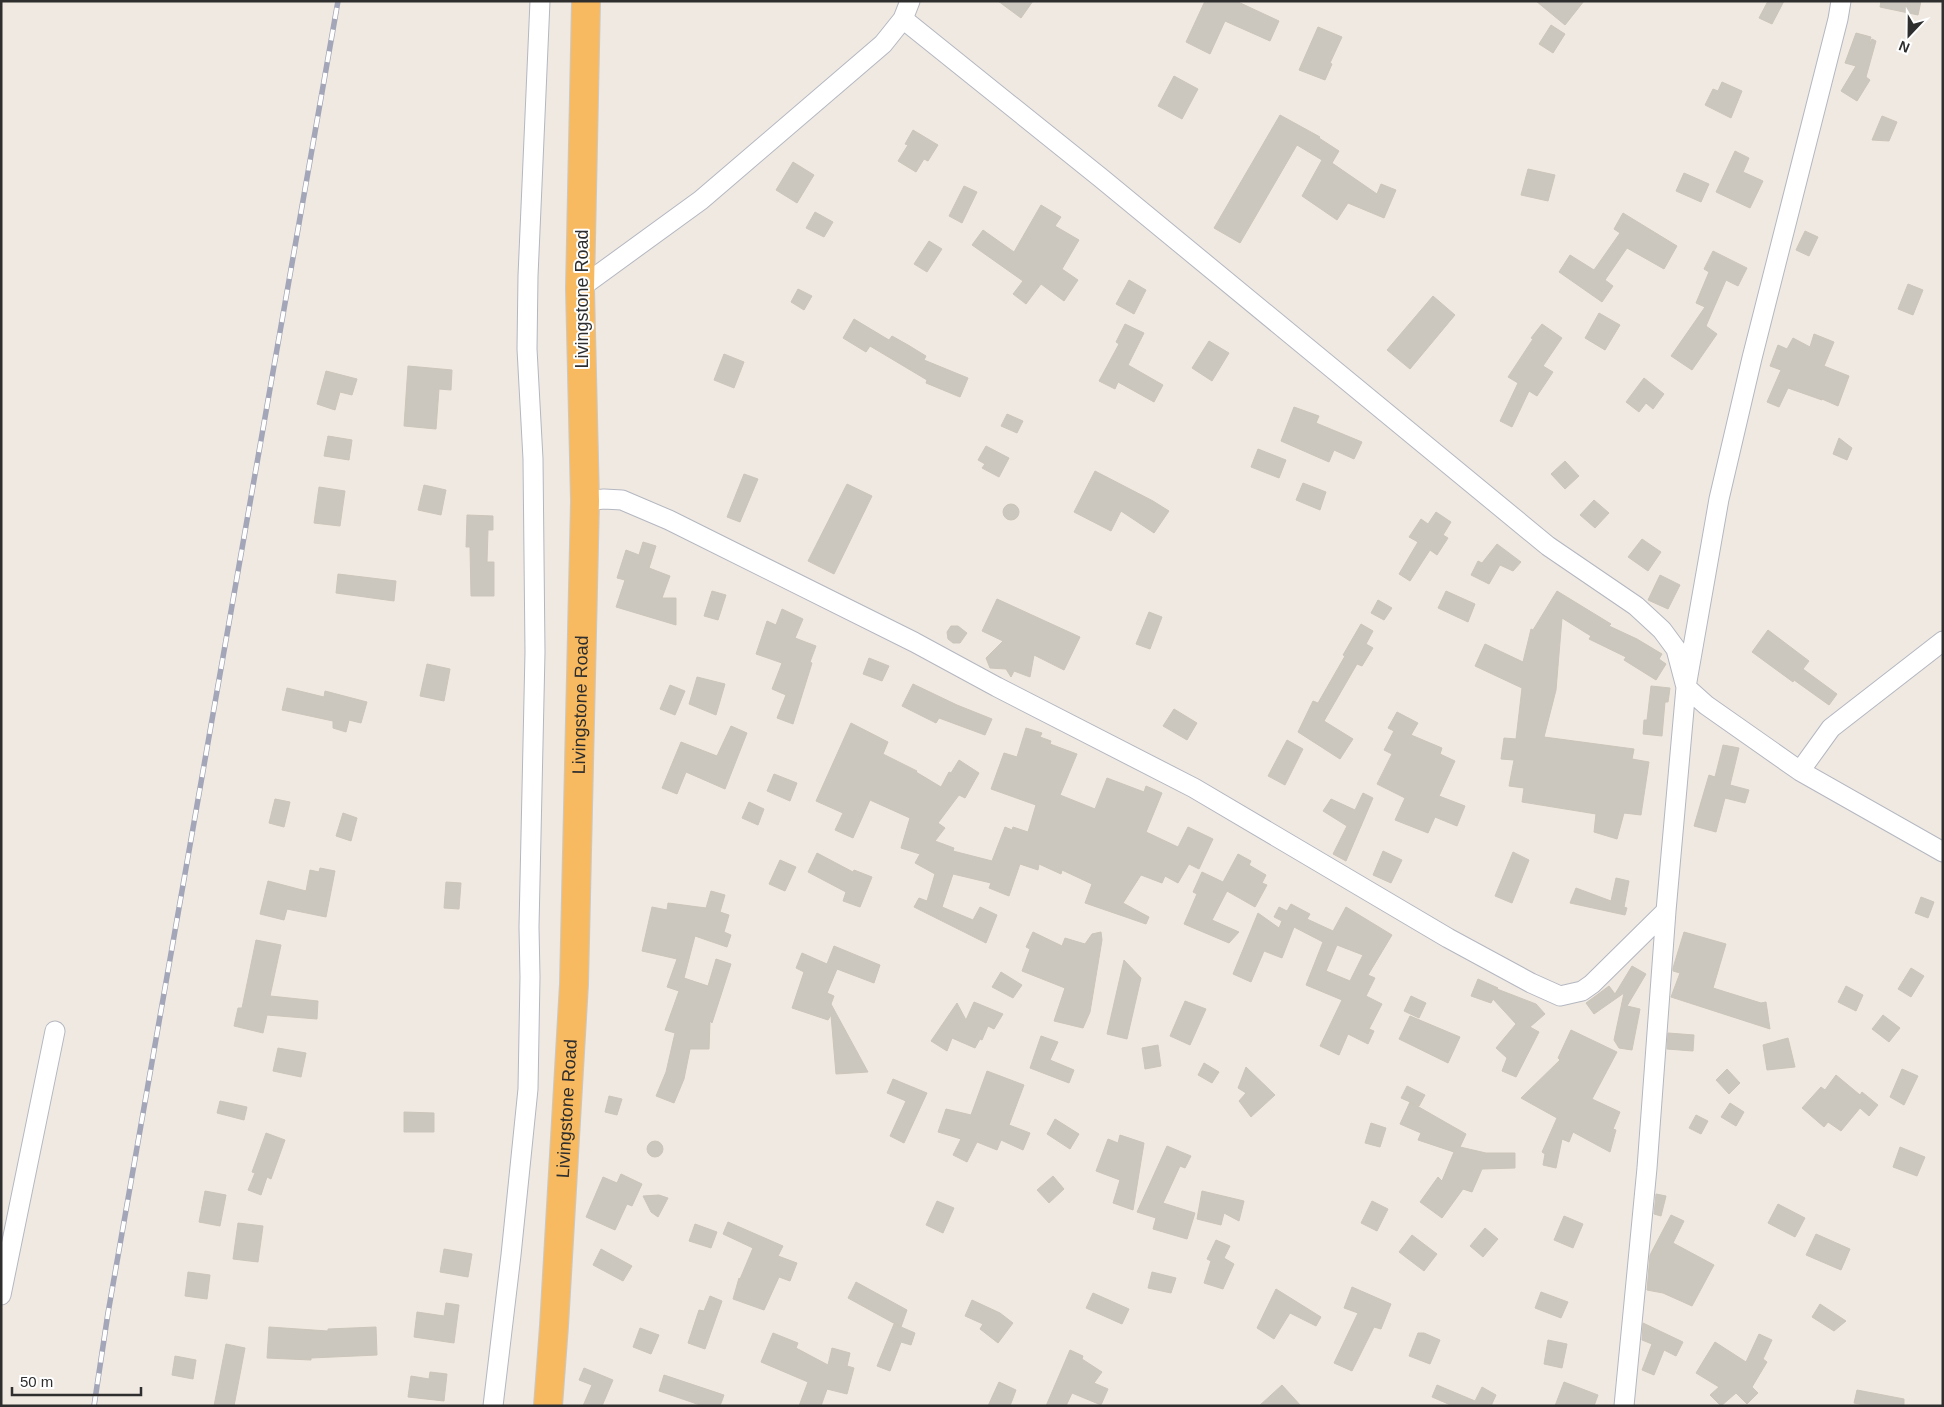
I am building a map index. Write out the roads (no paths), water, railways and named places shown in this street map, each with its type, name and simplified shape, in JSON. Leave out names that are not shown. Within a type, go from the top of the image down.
[{"type":"highway","name":"Livingstone Road","points":[[548,1406],[574,984],[586,501],[580,288],[586,1]]},
{"type":"street","points":[[493,1406],[528,1089],[529,927],[535,652],[533,460],[527,349],[528,276],[540,1]]},
{"type":"street","points":[[580,288],[701,200],[883,44],[903,19],[910,1]]},
{"type":"street","points":[[1624,1406],[1646,1168],[1686,686],[1721,489],[1752,358],[1840,10],[1850,1]]},
{"type":"street","points":[[903,19],[1101,178],[1548,546],[1636,606],[1662,630],[1676,649],[1686,686],[1706,705],[1800,771],[1943,852]]},
{"type":"street","points":[[586,501],[622,500],[669,520],[914,642],[997,687],[1194,788],[1448,938],[1531,984],[1560,996],[1582,991],[1592,984],[1666,911]]},
{"type":"street","points":[[1800,771],[1831,728],[1943,640]]},
{"type":"street","points":[[1,1295],[55,1031]]},
{"type":"railway","points":[[94,1406],[108,1313],[338,1]]}]
